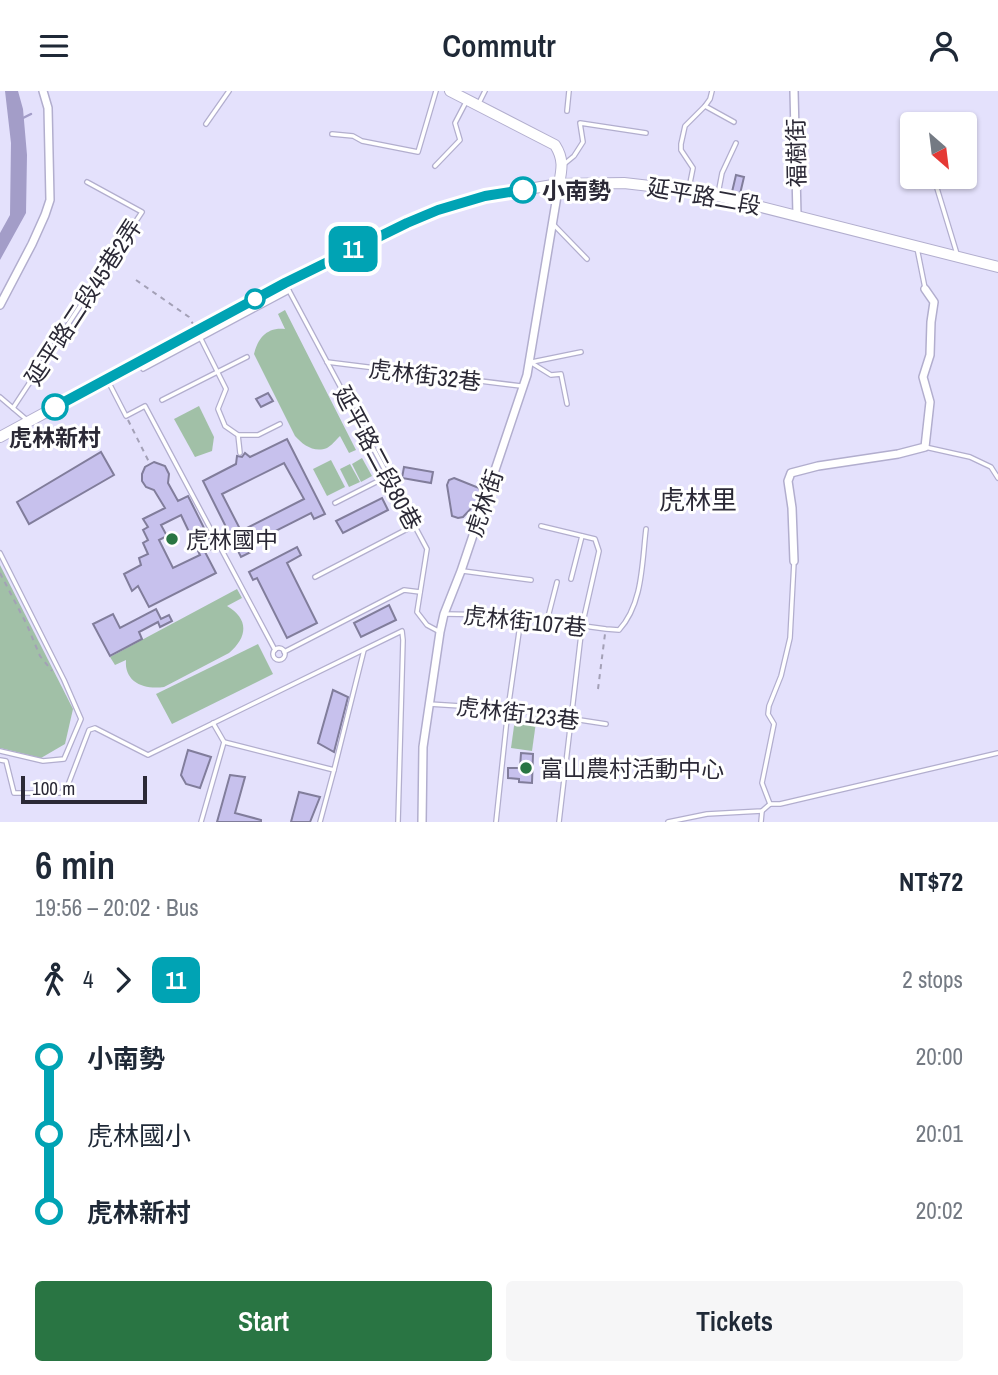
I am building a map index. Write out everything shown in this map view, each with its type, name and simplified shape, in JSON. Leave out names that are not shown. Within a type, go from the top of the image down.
[{"type":"street","points":[[0,305],[33,244],[50,200],[48,108],[43,91]]},
{"type":"street","points":[[450,91],[555,145],[561,153],[563,165],[559,184]]},
{"type":"street","name":"福樹街","points":[[794,91],[797,215]]},
{"type":"street","name":"延平路二段","points":[[0,437],[139,362],[199,335],[407,223],[438,210],[485,196],[559,184],[624,183],[688,190],[998,267]]},
{"type":"street","name":"虎林街","points":[[422,822],[423,747],[440,632],[530,362],[559,184]]},
{"type":"street","points":[[794,561],[788,481],[791,473],[925,447],[930,402],[923,377],[930,355],[934,302],[925,289]]},
{"type":"lane","points":[[206,124],[229,91]]},
{"type":"lane","points":[[332,134],[353,136],[362,141],[418,152],[436,91]]},
{"type":"lane","points":[[478,105],[485,91]]},
{"type":"lane","points":[[567,111],[569,91]]},
{"type":"lane","points":[[688,190],[693,168],[681,150],[681,144],[686,124],[705,106],[712,91]]},
{"type":"lane","points":[[435,166],[460,140],[456,123],[467,100]]},
{"type":"lane","points":[[705,106],[734,122]]},
{"type":"lane","points":[[563,165],[574,156],[583,142],[580,123],[646,133]]},
{"type":"lane","points":[[717,196],[722,173],[736,143]]},
{"type":"lane","name":"延平路二段45巷2弄","points":[[13,408],[142,212],[88,182]]},
{"type":"lane","points":[[937,189],[958,256]]},
{"type":"lane","points":[[552,223],[587,259]]},
{"type":"lane","points":[[917,246],[925,289]]},
{"type":"lane","name":"延平路二段80巷","points":[[287,287],[427,549],[417,612],[427,625],[440,632]]},
{"type":"lane","points":[[199,335],[226,389],[218,409],[225,426],[238,435],[258,435],[280,424]]},
{"type":"lane","points":[[530,362],[581,352]]},
{"type":"lane","points":[[162,400],[247,357]]},
{"type":"lane","name":"虎林街32巷","points":[[327,362],[523,387]]},
{"type":"lane","points":[[530,362],[551,375],[561,374],[567,404]]},
{"type":"lane","points":[[107,379],[126,416],[145,406],[275,650],[273,657],[278,660],[284,658],[284,652],[280,648],[275,650]]},
{"type":"lane","points":[[0,397],[29,421]]},
{"type":"lane","points":[[238,435],[240,453]]},
{"type":"lane","points":[[925,447],[970,457],[991,467],[998,478]]},
{"type":"lane","points":[[335,503],[388,476]]},
{"type":"lane","points":[[315,577],[415,525]]},
{"type":"lane","points":[[541,526],[595,539],[599,551],[582,626],[559,822]]},
{"type":"lane","name":"虎林街107巷","points":[[444,614],[502,615],[619,629],[628,620],[639,590],[646,529]]},
{"type":"lane","points":[[571,579],[582,536]]},
{"type":"lane","points":[[0,553],[81,719],[64,759],[43,761],[0,751]]},
{"type":"lane","points":[[770,804],[762,783],[774,724],[768,714],[790,638],[794,561]]},
{"type":"lane","points":[[461,571],[531,580]]},
{"type":"lane","points":[[547,621],[557,582]]},
{"type":"lane","points":[[284,652],[404,590],[420,592]]},
{"type":"lane","points":[[496,822],[521,618]]},
{"type":"lane","points":[[0,760],[6,761],[14,793],[61,793],[68,785],[89,730],[95,728],[148,754],[402,631],[398,822]]},
{"type":"lane","points":[[320,822],[364,649]]},
{"type":"lane","name":"虎林街123巷","points":[[429,704],[508,709],[606,724]]},
{"type":"lane","points":[[201,822],[224,742],[213,723]]},
{"type":"lane","points":[[224,742],[334,769]]},
{"type":"lane","points":[[668,822],[707,814],[762,811],[770,804],[780,804],[998,753]]},
{"type":"lane","points":[[761,822],[762,811]]},
{"type":"path","points":[[136,280],[189,317],[199,335]]},
{"type":"path","points":[[126,416],[150,464]]},
{"type":"path","points":[[0,573],[40,656],[54,673]]},
{"type":"path","name":"虎林街107巷","points":[[598,689],[606,629]]},
{"type":"green space","points":[[285,310],[356,450],[349,453],[340,436],[329,447],[313,449],[295,436],[254,354],[264,335],[273,330],[285,329],[278,314]]},
{"type":"green space","points":[[199,406],[214,437],[212,451],[195,457],[174,419]]},
{"type":"green space","points":[[362,458],[372,476],[361,482],[352,464]]},
{"type":"green space","points":[[331,460],[345,487],[327,496],[313,469]]},
{"type":"green space","points":[[350,464],[360,482],[349,487],[340,469]]},
{"type":"green space","points":[[0,565],[73,709],[65,744],[41,758],[0,748]]},
{"type":"green space","points":[[237,589],[242,598],[227,606],[242,622],[243,635],[229,653],[164,687],[157,688],[137,683],[128,674],[126,660],[115,665],[110,657]]},
{"type":"green space","points":[[258,644],[273,674],[172,724],[156,694]]},
{"type":"green space","points":[[515,719],[536,722],[532,751],[511,748]]},
{"type":"shaded area","points":[[5,91],[18,91],[23,109],[27,155],[26,213],[0,260],[0,233],[10,215],[11,143]]},
{"type":"building","points":[[736,175],[744,177],[740,194],[732,192]]},
{"type":"building","points":[[268,393],[273,401],[261,407],[256,399]]},
{"type":"building","points":[[287,439],[325,514],[314,519],[311,513],[248,545],[251,552],[241,557],[203,481],[236,464],[237,456],[242,457],[245,453],[250,457]],"holes":[[[284,463],[304,499],[241,531],[222,494]]]},
{"type":"building","points":[[101,452],[114,475],[29,524],[17,502]]},
{"type":"building","points":[[154,462],[165,466],[169,474],[168,483],[178,501],[188,496],[214,548],[205,552],[216,573],[149,607],[138,586],[132,591],[124,574],[141,565],[139,558],[148,554],[143,543],[148,540],[143,530],[148,527],[143,519],[165,508],[154,490],[146,487],[142,481],[145,467]],"holes":[[[181,515],[200,555],[173,568],[159,540],[167,536],[161,525]]]},
{"type":"building","points":[[404,467],[433,472],[431,483],[402,478]]},
{"type":"building","points":[[454,478],[479,488],[481,492],[478,501],[463,517],[458,518],[452,516],[447,485],[449,480]]},
{"type":"building","points":[[382,498],[388,510],[343,533],[336,521]]},
{"type":"building","points":[[297,547],[301,555],[287,563],[317,623],[287,638],[257,578],[253,580],[249,572]]},
{"type":"building","points":[[389,605],[396,620],[361,637],[354,623]]},
{"type":"building","points":[[156,609],[161,619],[169,615],[172,621],[160,627],[158,622],[139,632],[142,639],[110,656],[93,624],[113,614],[120,628]]},
{"type":"building","points":[[333,690],[348,697],[334,752],[318,743]]},
{"type":"building","points":[[188,750],[211,757],[200,788],[186,784],[181,775]]},
{"type":"building","name":"富山農村活動中心","points":[[521,753],[533,754],[532,783],[508,778],[508,768],[520,768]]},
{"type":"building","points":[[230,775],[245,777],[235,813],[261,822],[217,822]]},
{"type":"building","points":[[299,792],[320,797],[310,822],[291,822]]},
{"type":"waterway","points":[[23,118],[31,114]]},
{"type":"bus line","name":"11","points":[[55,407],[285,283],[407,223],[438,210],[485,196],[523,190]]},
{"type":"place","name":"小南勢","points":[[523,190]]},
{"type":"place","name":"虎林新村","points":[[55,407]]},
{"type":"place","name":"虎林國中","points":[[172,539]]},
{"type":"place","name":"富山農村活動中心","points":[[526,768]]},
{"type":"district","name":"虎林里","points":[[698,499]]}]
